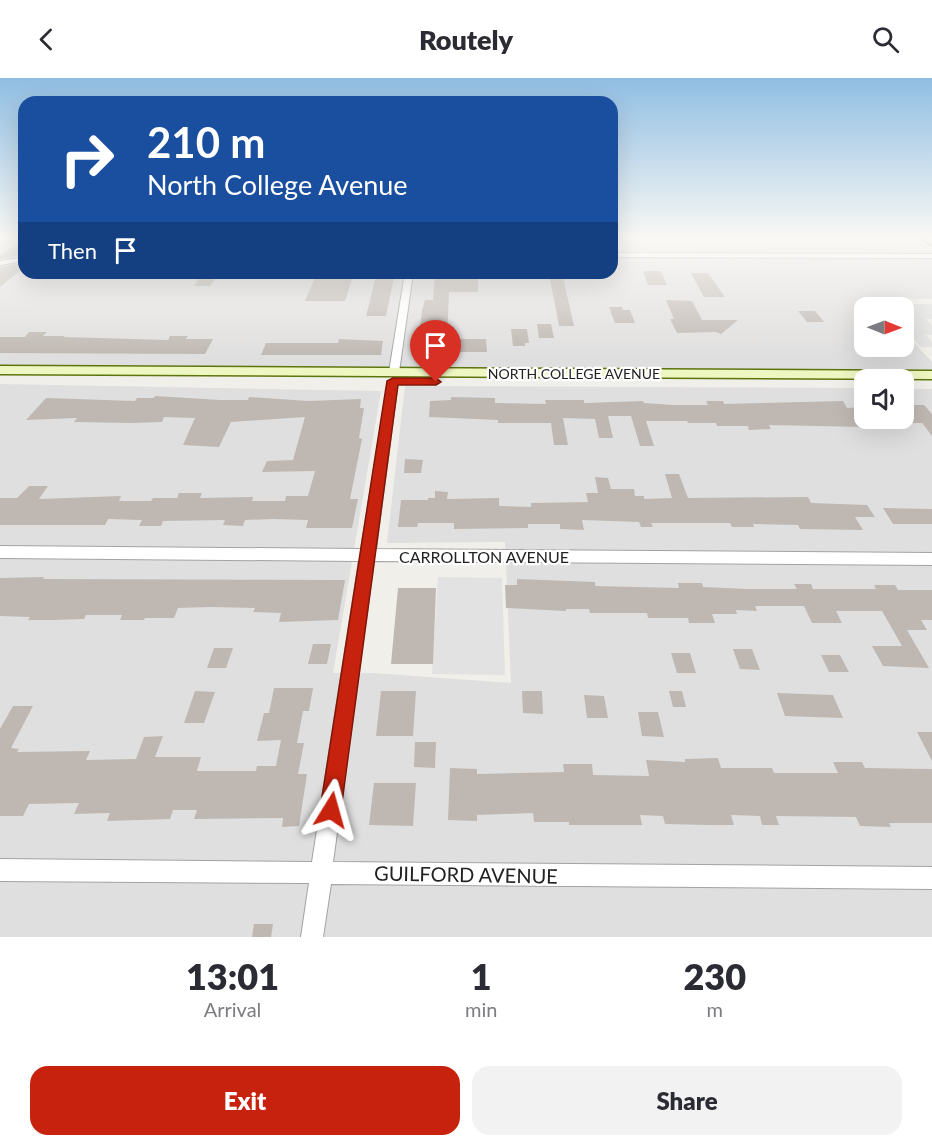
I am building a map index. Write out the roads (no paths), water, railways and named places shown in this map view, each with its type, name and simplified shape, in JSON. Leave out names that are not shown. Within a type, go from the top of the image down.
[{"type":"main road","name":"NORTH COLLEGE AVENUE","points":[[0,370],[854,384]]},
{"type":"main road","name":"NORTH COLLEGE AVENUE","points":[[0,378],[932,375]]},
{"type":"main road","points":[[914,384],[932,383]]},
{"type":"street","points":[[312,937],[408,279]]},
{"type":"street","name":"CARROLLTON AVENUE","points":[[0,552],[932,559]]},
{"type":"street","name":"GUILFORD AVENUE","points":[[0,870],[932,878]]}]
